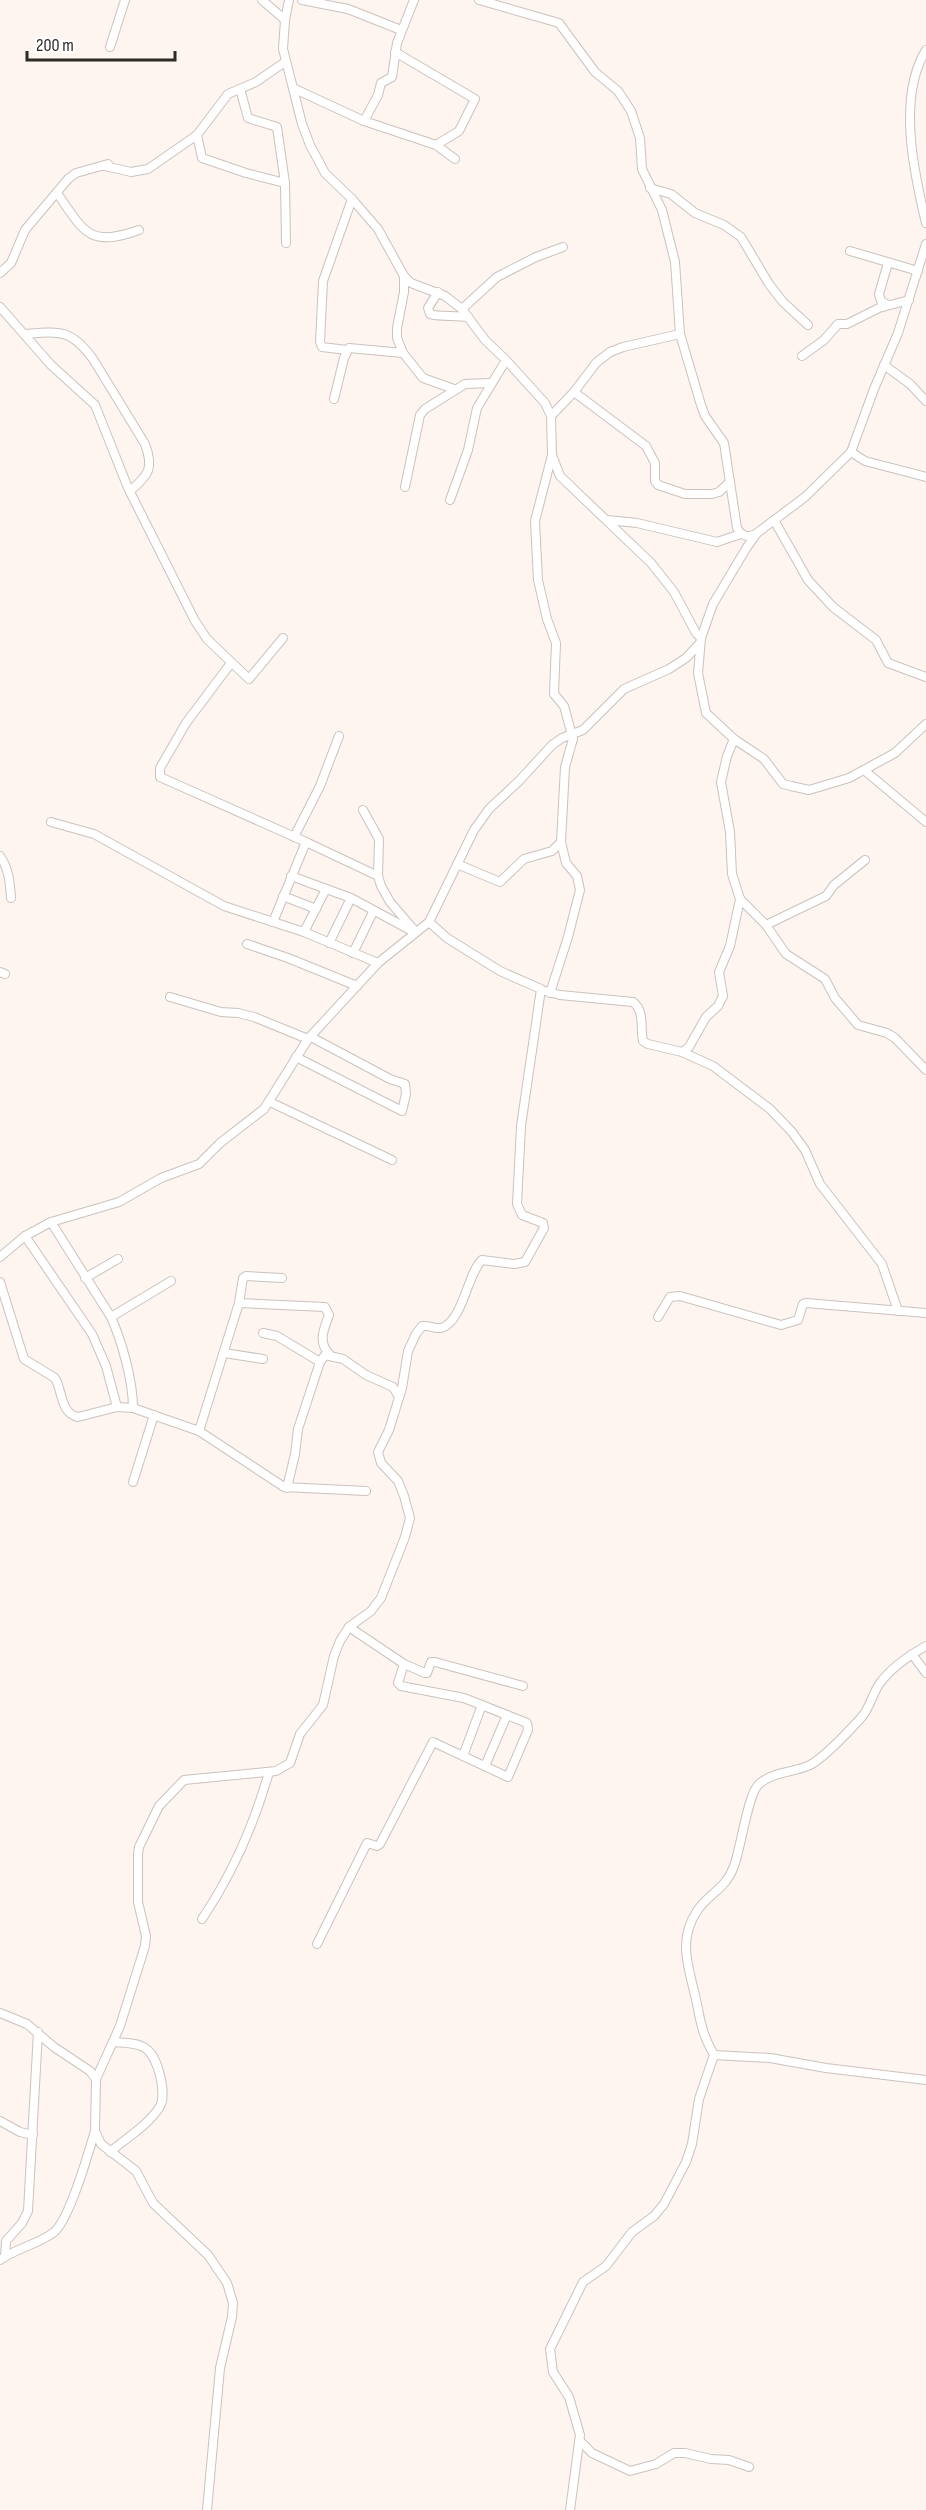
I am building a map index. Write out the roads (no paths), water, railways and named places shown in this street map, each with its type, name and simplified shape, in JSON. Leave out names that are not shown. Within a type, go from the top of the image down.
[{"type":"street","points":[[110,47],[125,0]]},
{"type":"street","points":[[262,0],[285,20]]},
{"type":"street","points":[[290,0],[285,20],[285,62],[295,89],[302,124],[325,173],[378,229],[404,276],[411,283],[438,292],[462,309],[484,340],[506,360],[545,403],[551,416],[552,455],[536,521],[538,580],[547,619],[556,643],[554,694],[564,706],[572,742],[565,767],[561,842],[566,863],[577,876],[580,890],[550,993]]},
{"type":"street","points":[[302,0],[348,9],[401,30]]},
{"type":"street","points":[[364,121],[381,83],[392,77],[401,30],[414,0]]},
{"type":"street","points":[[479,0],[553,20],[561,25],[595,72],[625,99],[640,138],[642,169],[668,229],[675,262],[680,334],[701,405],[724,443],[737,528],[741,534],[750,537],[757,533],[805,497],[851,452],[909,300],[926,244]]},
{"type":"street","points":[[926,50],[916,76],[910,120],[920,198],[926,224]]},
{"type":"street","points":[[395,52],[475,99],[459,131],[436,145]]},
{"type":"street","points":[[0,273],[11,263],[25,230],[68,179],[76,173],[107,164],[131,172],[144,171],[197,135],[226,96],[256,82],[285,62]]},
{"type":"street","points":[[240,89],[248,118],[277,127],[285,183],[286,243]]},
{"type":"street","points":[[295,89],[364,121],[436,145],[455,159]]},
{"type":"street","points":[[197,135],[202,158],[285,183]]},
{"type":"street","points":[[650,188],[671,194],[695,213],[724,225],[741,237],[769,284],[783,302],[808,325]]},
{"type":"street","points":[[57,193],[85,230],[98,237],[118,238],[139,230]]},
{"type":"street","points":[[352,199],[323,281],[320,336],[322,347],[347,350],[356,347],[403,353]]},
{"type":"street","points":[[462,309],[497,277],[536,256],[563,247]]},
{"type":"street","points":[[850,251],[918,270]]},
{"type":"street","points":[[888,263],[879,294],[881,301],[888,305]]},
{"type":"street","points":[[404,276],[404,292],[397,328],[397,338],[403,353],[423,378],[454,389]]},
{"type":"street","points":[[438,292],[428,308],[430,314],[435,317],[445,314],[468,317]]},
{"type":"street","points":[[802,356],[824,340],[838,324],[847,324],[888,305],[909,300]]},
{"type":"street","points":[[0,307],[65,380],[95,405],[130,491],[200,630],[249,679],[284,638]]},
{"type":"street","points":[[25,334],[57,331],[65,333],[84,347],[93,359],[145,444],[150,457],[146,475],[130,491]]},
{"type":"street","points":[[551,416],[574,392],[596,363],[616,349],[680,334]]},
{"type":"street","points":[[334,399],[347,350]]},
{"type":"street","points":[[450,500],[468,450],[477,408],[490,383],[506,360]]},
{"type":"street","points":[[884,365],[910,384],[926,402]]},
{"type":"street","points":[[405,487],[420,415],[454,389],[475,382],[490,383]]},
{"type":"street","points":[[574,392],[646,446],[655,463],[655,482],[658,485],[685,494],[712,494],[719,492],[730,482]]},
{"type":"street","points":[[851,452],[865,461],[926,477]]},
{"type":"street","points":[[552,455],[560,476],[567,484],[607,520],[664,578],[701,641]]},
{"type":"street","points":[[607,520],[637,523],[717,543],[741,534]]},
{"type":"street","points":[[774,520],[808,580],[821,596],[849,621],[876,640],[888,663],[926,677]]},
{"type":"street","points":[[757,533],[713,604],[701,641],[698,673],[702,703],[713,722],[764,759],[776,778],[783,784],[809,790],[822,788],[864,770],[895,753],[924,728]]},
{"type":"street","points":[[0,1257],[25,1236],[51,1222],[119,1202],[161,1178],[194,1167],[270,1102],[296,1057],[310,1038],[378,963],[429,922],[474,830],[489,809],[552,745],[583,730],[624,689],[669,669],[686,658],[701,641]]},
{"type":"street","points":[[231,663],[186,723],[160,768],[160,777],[378,876]]},
{"type":"street","points":[[294,837],[320,786],[339,736]]},
{"type":"street","points":[[734,739],[721,782],[730,832],[732,874],[740,899],[766,925],[786,954],[825,979],[835,998],[858,1025],[887,1033],[895,1038],[926,1070]]},
{"type":"street","points":[[864,770],[926,822]]},
{"type":"street","points":[[363,810],[379,839],[378,876],[390,902],[415,932]]},
{"type":"street","points":[[51,822],[94,834],[224,906],[304,932],[378,963]]},
{"type":"street","points":[[273,921],[306,842]]},
{"type":"street","points":[[457,864],[500,882],[524,859],[555,849],[561,842]]},
{"type":"street","points":[[0,856],[5,863],[10,881],[11,898]]},
{"type":"street","points":[[766,925],[826,896],[834,885],[865,860]]},
{"type":"street","points":[[291,876],[351,898],[373,912],[415,932]]},
{"type":"street","points":[[304,932],[326,889]]},
{"type":"street","points":[[283,896],[316,909]]},
{"type":"street","points":[[329,943],[351,898]]},
{"type":"street","points":[[682,1052],[689,1047],[706,1017],[718,1006],[723,996],[720,972],[730,946],[740,899]]},
{"type":"street","points":[[352,953],[373,912]]},
{"type":"street","points":[[429,922],[447,938],[500,971],[550,993],[633,1002],[641,1014],[643,1041],[682,1052],[713,1066],[770,1110],[792,1132],[805,1150],[820,1184],[882,1264],[898,1311]]},
{"type":"street","points":[[247,944],[357,986]]},
{"type":"street","points":[[2,2258],[33,2244],[60,2227],[84,2167],[95,2131],[96,2079],[128,2005],[145,1946],[146,1936],[138,1902],[138,1854],[139,1847],[159,1806],[184,1780],[206,1780],[269,1772],[281,1769],[290,1763],[300,1734],[323,1705],[334,1656],[349,1627],[371,1611],[381,1598],[408,1526],[409,1511],[398,1481],[378,1458],[379,1447],[389,1430],[399,1397],[407,1356],[419,1329],[426,1325],[439,1328],[450,1322],[482,1260],[514,1264],[525,1262],[544,1228],[543,1223],[522,1215],[517,1204],[521,1126],[541,989]]},
{"type":"street","points":[[170,998],[220,1012],[238,1012],[254,1017],[310,1038],[390,1079],[405,1084],[406,1095],[402,1111],[296,1057]]},
{"type":"street","points":[[270,1102],[392,1160]]},
{"type":"street","points":[[51,1222],[111,1317],[130,1379],[133,1408]]},
{"type":"street","points":[[25,1236],[92,1334],[106,1366],[117,1407]]},
{"type":"street","points":[[85,1278],[118,1259]]},
{"type":"street","points":[[199,1431],[245,1276],[282,1278]]},
{"type":"street","points":[[111,1317],[171,1281]]},
{"type":"street","points":[[0,1282],[22,1356],[55,1378],[68,1412],[78,1417],[117,1407],[133,1408],[199,1431],[250,1467],[287,1488],[366,1491]]},
{"type":"street","points":[[658,1317],[666,1302],[674,1296],[695,1299],[781,1325],[798,1320],[804,1303],[926,1313]]},
{"type":"street","points":[[239,1302],[325,1307],[329,1315],[322,1339],[323,1348],[330,1355]]},
{"type":"street","points":[[263,1333],[277,1336],[320,1362]]},
{"type":"street","points":[[224,1353],[263,1359]]},
{"type":"street","points":[[287,1488],[298,1428],[320,1362],[325,1355],[344,1359],[366,1375],[393,1387],[399,1397]]},
{"type":"street","points":[[133,1482],[154,1415]]},
{"type":"street","points":[[349,1627],[404,1664],[425,1673],[431,1662],[435,1662],[523,1686]]},
{"type":"street","points":[[570,2510],[581,2442],[576,2415],[569,2397],[553,2372],[550,2349],[583,2282],[606,2265],[632,2232],[654,2216],[664,2204],[686,2162],[692,2144],[699,2098],[714,2055],[699,2024],[695,1996],[687,1971],[686,1952],[694,1916],[702,1904],[727,1882],[734,1868],[744,1834],[750,1798],[756,1786],[771,1776],[805,1767],[817,1760],[862,1718],[881,1682],[912,1654],[926,1646]]},
{"type":"street","points":[[912,1654],[926,1673]]},
{"type":"street","points":[[317,1944],[367,1843],[379,1846],[433,1742],[506,1776],[509,1775],[529,1726],[527,1723],[455,1696],[401,1686],[398,1683],[404,1664]]},
{"type":"street","points":[[464,1755],[482,1705]]},
{"type":"street","points":[[486,1766],[507,1715]]},
{"type":"street","points":[[202,1919],[229,1876],[251,1828],[269,1772]]},
{"type":"street","points":[[0,2013],[27,2024],[54,2047],[81,2064],[96,2079]]},
{"type":"street","points":[[2,2258],[6,2241],[22,2223],[28,2211],[38,2032]]},
{"type":"street","points":[[110,2152],[159,2108],[164,2091],[148,2049],[112,2042]]},
{"type":"street","points":[[714,2055],[771,2058],[826,2068],[926,2080]]},
{"type":"street","points":[[0,2121],[20,2132],[33,2134]]},
{"type":"street","points":[[95,2131],[101,2144],[136,2171],[153,2203],[208,2255],[220,2271],[232,2294],[232,2318],[220,2368],[207,2510]]},
{"type":"street","points":[[581,2442],[592,2453],[630,2470],[656,2464],[674,2453],[729,2460],[749,2468]]}]
